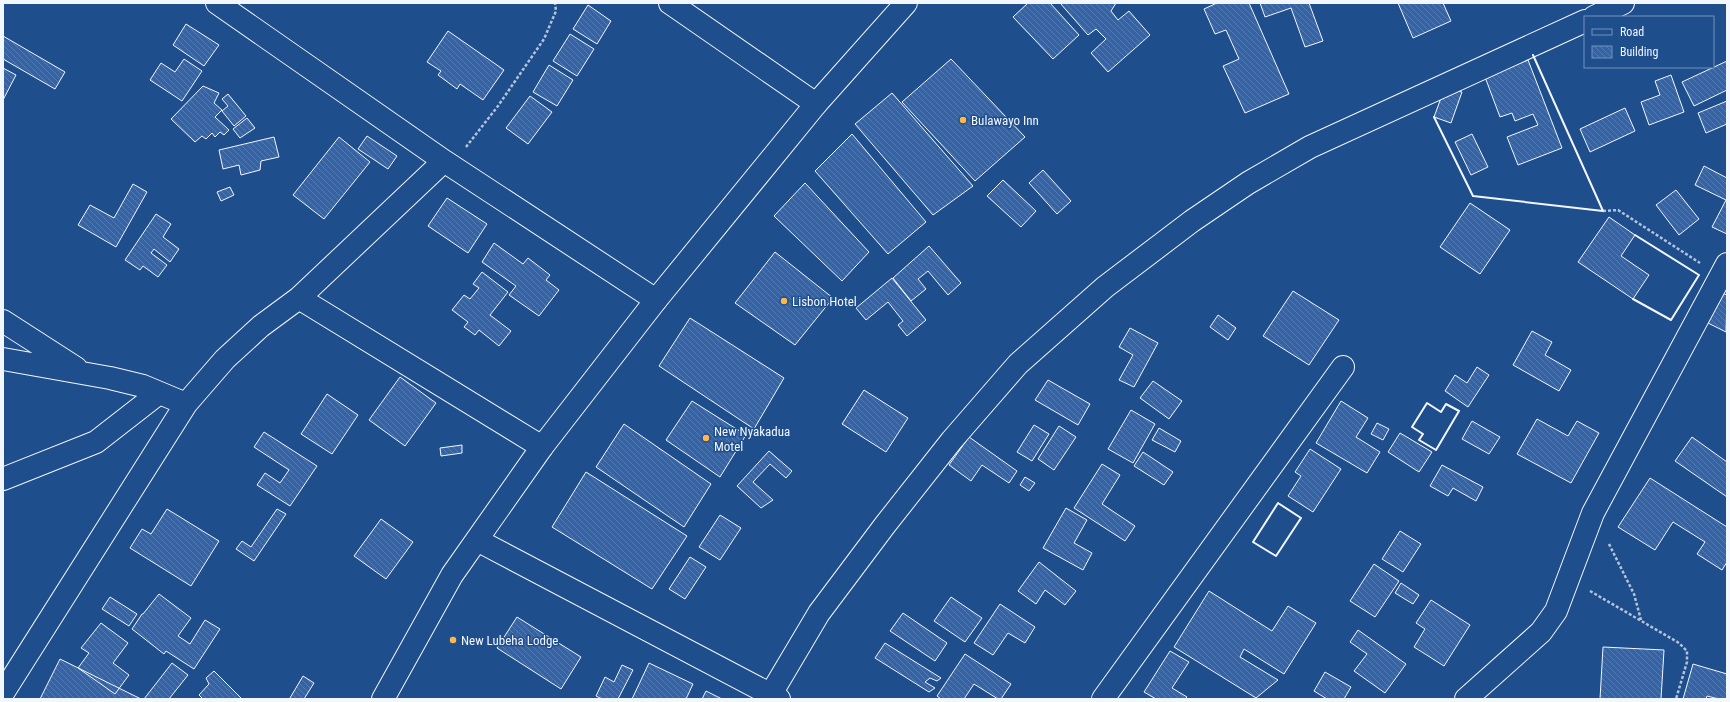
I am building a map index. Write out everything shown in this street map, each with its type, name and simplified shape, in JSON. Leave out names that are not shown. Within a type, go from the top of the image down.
[{"type":"street","points":[[217,3],[447,163],[656,300]]},
{"type":"street","points":[[670,3],[816,104]]},
{"type":"street","points":[[383,699],[452,575],[542,447],[656,300],[816,104],[906,3]]},
{"type":"street","points":[[477,540],[773,698],[819,613],[885,525],[952,440],[1018,364],[1104,287],[1192,221],[1248,182],[1310,147],[1584,21]]},
{"type":"street","points":[[3,693],[186,404],[225,359],[260,326],[299,298],[447,163]]},
{"type":"street","points":[[1466,699],[1541,632],[1556,611],[1593,513],[1727,264]]},
{"type":"street","points":[[299,298],[542,447]]},
{"type":"street","points":[[3,321],[84,373]]},
{"type":"street","points":[[3,359],[84,373],[143,386],[186,404]]},
{"type":"street","points":[[1103,699],[1343,367]]},
{"type":"street","points":[[3,479],[96,442],[159,393]]},
{"type":"path","points":[[447,163],[498,106],[544,39],[556,11],[555,3]]},
{"type":"path","points":[[1603,211],[1618,210],[1712,270],[1715,285]]},
{"type":"path","points":[[1593,513],[1634,594],[1642,621]]},
{"type":"path","points":[[1569,579],[1679,642],[1687,652],[1687,662],[1676,699]]},
{"type":"building","points":[[1028,3],[1050,3],[1079,35],[1053,59],[1013,17]]},
{"type":"building","points":[[1060,3],[1116,3],[1111,11],[1118,20],[1129,11],[1150,35],[1108,72],[1091,53],[1106,39],[1096,29],[1088,35]]},
{"type":"building","points":[[1217,3],[1249,3],[1289,94],[1245,113],[1223,66],[1239,59],[1226,30],[1215,34],[1204,9]]},
{"type":"building","points":[[1260,3],[1309,3],[1323,41],[1305,47],[1291,8],[1265,17]]},
{"type":"building","points":[[1398,3],[1443,3],[1451,21],[1413,38]]},
{"type":"building","points":[[588,5],[611,21],[597,44],[573,29]]},
{"type":"building","points":[[186,24],[219,45],[204,66],[173,45]]},
{"type":"building","points":[[448,31],[504,70],[483,100],[460,84],[457,89],[438,75],[441,71],[427,62]]},
{"type":"building","points":[[570,34],[594,49],[577,76],[553,61]]},
{"type":"building","points":[[3,36],[65,72],[55,89],[3,59]]},
{"type":"building","points":[[184,59],[202,71],[182,101],[150,80],[161,63],[175,72]]},
{"type":"building","name":"Bulawayo Inn","points":[[951,59],[1025,137],[975,181],[902,102]]},
{"type":"building","points":[[1528,60],[1562,148],[1518,165],[1507,137],[1538,125],[1533,114],[1515,121],[1512,113],[1500,117],[1485,77]]},
{"type":"building","points":[[1727,61],[1727,90],[1694,106],[1682,82]]},
{"type":"building","points":[[549,65],[573,80],[557,106],[533,92]]},
{"type":"building","points":[[3,68],[16,75],[3,100]]},
{"type":"building","points":[[1671,75],[1684,112],[1649,125],[1641,102],[1660,95],[1655,81]]},
{"type":"building","points":[[203,86],[219,93],[214,103],[222,110],[215,117],[229,130],[224,135],[220,132],[215,137],[212,133],[206,139],[202,136],[195,142],[171,119]]},
{"type":"building","points":[[1445,87],[1462,92],[1451,123],[1434,117]]},
{"type":"building","points":[[892,93],[973,186],[933,215],[855,124]]},
{"type":"building","points":[[228,94],[246,116],[234,126],[222,111],[228,106],[222,99]]},
{"type":"building","points":[[530,96],[552,112],[528,144],[506,128]]},
{"type":"building","points":[[1727,101],[1727,124],[1706,133],[1698,113]]},
{"type":"building","points":[[1625,108],[1635,131],[1590,152],[1580,129]]},
{"type":"building","points":[[247,118],[255,128],[240,138],[233,129]]},
{"type":"building","points":[[852,134],[926,222],[888,254],[815,171]]},
{"type":"building","points":[[1472,134],[1488,167],[1471,175],[1455,142]]},
{"type":"building","points":[[367,136],[397,156],[388,169],[358,149]]},
{"type":"building","points":[[274,137],[279,157],[261,161],[260,170],[241,175],[239,165],[223,169],[219,150]]},
{"type":"building","points":[[339,137],[370,162],[324,219],[293,195]]},
{"type":"building","points":[[1704,166],[1727,178],[1727,234],[1712,227],[1726,200],[1695,185]]},
{"type":"building","points":[[1043,170],[1071,201],[1057,214],[1029,183]]},
{"type":"building","points":[[1003,180],[1036,211],[1021,227],[987,196]]},
{"type":"building","points":[[805,183],[869,252],[842,281],[774,216]]},
{"type":"building","points":[[133,184],[147,192],[116,247],[78,225],[90,205],[114,218]]},
{"type":"building","points":[[230,187],[234,195],[221,201],[217,192]]},
{"type":"building","points":[[1676,190],[1699,219],[1679,235],[1656,205]]},
{"type":"building","points":[[447,198],[487,224],[468,253],[428,226]]},
{"type":"building","points":[[1470,203],[1510,230],[1480,274],[1440,247]]},
{"type":"building","points":[[156,214],[171,224],[163,237],[179,249],[170,262],[154,249],[151,253],[167,265],[158,277],[143,266],[140,270],[125,260]]},
{"type":"building","points":[[1609,217],[1635,235],[1621,256],[1649,275],[1633,299],[1578,262]]},
{"type":"building","points":[[494,243],[523,264],[528,258],[550,275],[546,280],[559,290],[539,316],[509,295],[516,286],[482,262]]},
{"type":"building","points":[[929,246],[961,283],[948,295],[928,271],[918,279],[926,289],[911,301],[893,278]]},
{"type":"building","name":"Lisbon Hotel","points":[[775,252],[833,298],[795,345],[735,303]]},
{"type":"building","points":[[482,272],[508,292],[490,315],[511,331],[499,346],[479,330],[475,335],[464,327],[468,322],[452,310],[464,295],[470,299],[479,288],[473,284]]},
{"type":"building","points":[[892,278],[926,320],[907,336],[898,325],[903,321],[888,302],[866,320],[856,308]]},
{"type":"building","points":[[1293,291],[1339,320],[1309,365],[1263,336]]},
{"type":"building","points":[[1722,293],[1727,295],[1726,332],[1708,323]]},
{"type":"building","points":[[1218,315],[1236,328],[1228,340],[1210,327]]},
{"type":"building","points":[[690,318],[784,378],[754,429],[659,366]]},
{"type":"building","points":[[1130,328],[1158,343],[1134,387],[1119,380],[1133,355],[1119,347]]},
{"type":"building","points":[[1532,331],[1552,342],[1545,355],[1571,370],[1559,391],[1513,365]]},
{"type":"building","points":[[1477,367],[1489,375],[1468,407],[1445,391],[1455,375],[1467,383]]},
{"type":"building","points":[[400,377],[436,403],[405,446],[369,420]]},
{"type":"building","points":[[1048,380],[1090,404],[1078,425],[1035,400]]},
{"type":"building","points":[[1153,381],[1182,401],[1169,419],[1140,398]]},
{"type":"building","points":[[864,390],[908,418],[886,452],[842,424]]},
{"type":"building","points":[[327,394],[358,415],[332,454],[301,434]]},
{"type":"building","name":"New Nyakadua Motel","points":[[692,401],[746,435],[720,477],[666,440]]},
{"type":"building","points":[[1341,401],[1368,418],[1356,437],[1380,452],[1367,473],[1316,443]]},
{"type":"building","points":[[1131,410],[1155,424],[1133,463],[1108,449]]},
{"type":"building","points":[[1537,419],[1568,436],[1577,421],[1599,433],[1571,483],[1517,454]]},
{"type":"building","points":[[1472,421],[1500,437],[1489,454],[1462,439]]},
{"type":"building","points":[[1377,423],[1389,429],[1383,440],[1371,434]]},
{"type":"building","points":[[624,424],[711,484],[684,527],[596,467]]},
{"type":"building","points":[[1034,425],[1049,434],[1032,461],[1017,452]]},
{"type":"building","points":[[1059,426],[1076,437],[1054,470],[1038,459]]},
{"type":"building","points":[[1159,428],[1181,441],[1175,452],[1152,440]]},
{"type":"building","points":[[264,432],[317,466],[290,506],[257,485],[265,473],[280,483],[289,470],[254,447]]},
{"type":"building","points":[[1400,433],[1432,452],[1419,472],[1388,452]]},
{"type":"building","points":[[969,437],[1017,471],[1009,483],[982,465],[971,481],[949,465]]},
{"type":"building","points":[[1692,437],[1727,462],[1727,497],[1675,461]]},
{"type":"building","points":[[462,445],[462,453],[441,456],[440,448]]},
{"type":"building","points":[[1310,449],[1341,469],[1313,512],[1288,496],[1301,476],[1295,472]]},
{"type":"building","points":[[769,451],[792,471],[786,478],[770,464],[753,482],[773,500],[761,508],[737,486]]},
{"type":"building","points":[[1143,452],[1173,472],[1164,485],[1134,466]]},
{"type":"building","points":[[1102,464],[1120,475],[1102,504],[1135,526],[1125,541],[1074,508]]},
{"type":"building","points":[[1442,465],[1483,487],[1476,501],[1453,488],[1448,496],[1430,486]]},
{"type":"building","points":[[586,472],[687,536],[652,589],[552,527]]},
{"type":"building","points":[[1025,477],[1035,483],[1029,491],[1020,485]]},
{"type":"building","points":[[1650,478],[1727,527],[1727,562],[1722,570],[1697,554],[1705,542],[1673,522],[1655,550],[1618,527]]},
{"type":"building","points":[[1066,508],[1087,520],[1074,543],[1092,553],[1083,570],[1043,548]]},
{"type":"building","points":[[167,509],[219,541],[191,586],[130,548],[142,529],[151,534]]},
{"type":"building","points":[[277,509],[286,514],[254,561],[236,549],[242,541],[251,547]]},
{"type":"building","points":[[720,515],[741,528],[720,560],[699,547]]},
{"type":"building","points":[[381,519],[413,542],[386,579],[354,556]]},
{"type":"building","points":[[1400,531],[1421,544],[1403,572],[1382,559]]},
{"type":"building","points":[[690,557],[706,567],[685,599],[669,589]]},
{"type":"building","points":[[1039,562],[1076,591],[1065,605],[1045,590],[1036,604],[1018,591]]},
{"type":"building","points":[[1374,564],[1399,581],[1375,617],[1350,601]]},
{"type":"building","points":[[1401,583],[1419,595],[1413,604],[1395,593]]},
{"type":"building","points":[[1209,591],[1272,631],[1288,606],[1316,623],[1284,674],[1244,649],[1240,657],[1278,680],[1256,698],[1174,647]]},
{"type":"building","points":[[159,594],[191,618],[178,636],[190,644],[205,620],[220,629],[194,669],[166,651],[164,654],[132,629],[142,614]]},
{"type":"building","points":[[110,597],[137,614],[129,626],[102,609]]},
{"type":"building","points":[[951,597],[982,618],[965,642],[934,621]]},
{"type":"building","points":[[1431,600],[1470,625],[1444,666],[1414,647],[1425,629],[1416,623]]},
{"type":"building","points":[[1000,604],[1035,627],[1025,643],[1008,633],[993,655],[974,643]]},
{"type":"building","points":[[903,613],[947,643],[935,661],[890,631]]},
{"type":"building","points":[[517,617],[581,657],[561,689],[497,648]]},
{"type":"building","points":[[101,623],[128,643],[113,663],[129,675],[115,694],[78,668],[89,653],[81,648]]},
{"type":"building","points":[[1358,630],[1406,664],[1385,693],[1354,671],[1367,654],[1350,642]]},
{"type":"building","points":[[885,643],[941,678],[937,681],[930,678],[925,682],[935,688],[929,692],[875,658]]},
{"type":"building","points":[[1603,647],[1664,650],[1661,699],[1600,699]]},
{"type":"building","points":[[1170,651],[1189,662],[1172,688],[1187,697],[1185,699],[1156,699],[1144,692]]},
{"type":"building","points":[[965,654],[1011,684],[1001,699],[998,699],[974,684],[964,699],[941,699],[937,696]]},
{"type":"building","points":[[60,659],[141,699],[40,699]]},
{"type":"building","points":[[172,663],[188,675],[169,699],[144,699]]},
{"type":"building","points":[[649,663],[693,684],[686,699],[632,699]]},
{"type":"building","points":[[1693,664],[1727,674],[1727,699],[1707,696],[1706,699],[1683,699]]},
{"type":"building","points":[[622,665],[633,670],[618,699],[602,699],[596,696],[605,677],[614,682]]},
{"type":"building","points":[[214,671],[242,699],[203,699],[199,695],[209,684],[206,678]]},
{"type":"building","points":[[1325,672],[1351,687],[1344,699],[1327,699],[1314,691]]},
{"type":"building","points":[[303,676],[314,683],[304,699],[291,699],[290,698]]},
{"type":"building","points":[[706,691],[722,699],[702,699]]},
{"type":"wall","points":[[1434,117],[1473,196],[1603,211],[1533,55]]},
{"type":"wall","points":[[1633,299],[1671,320],[1699,275],[1635,235]]},
{"type":"wall","points":[[1427,403],[1441,412],[1446,404],[1459,411],[1436,450],[1419,440],[1423,434],[1412,427],[1427,403]]},
{"type":"wall","points":[[1278,503],[1301,518],[1276,556],[1253,542],[1278,503]]},
{"type":"place","name":"Bulawayo Inn","points":[[963,120]]},
{"type":"place","name":"Lisbon Hotel","points":[[784,301]]},
{"type":"place","name":"New Nyakadua Motel","points":[[706,438]]},
{"type":"place","name":"New Lubeha Lodge","points":[[453,640]]}]
